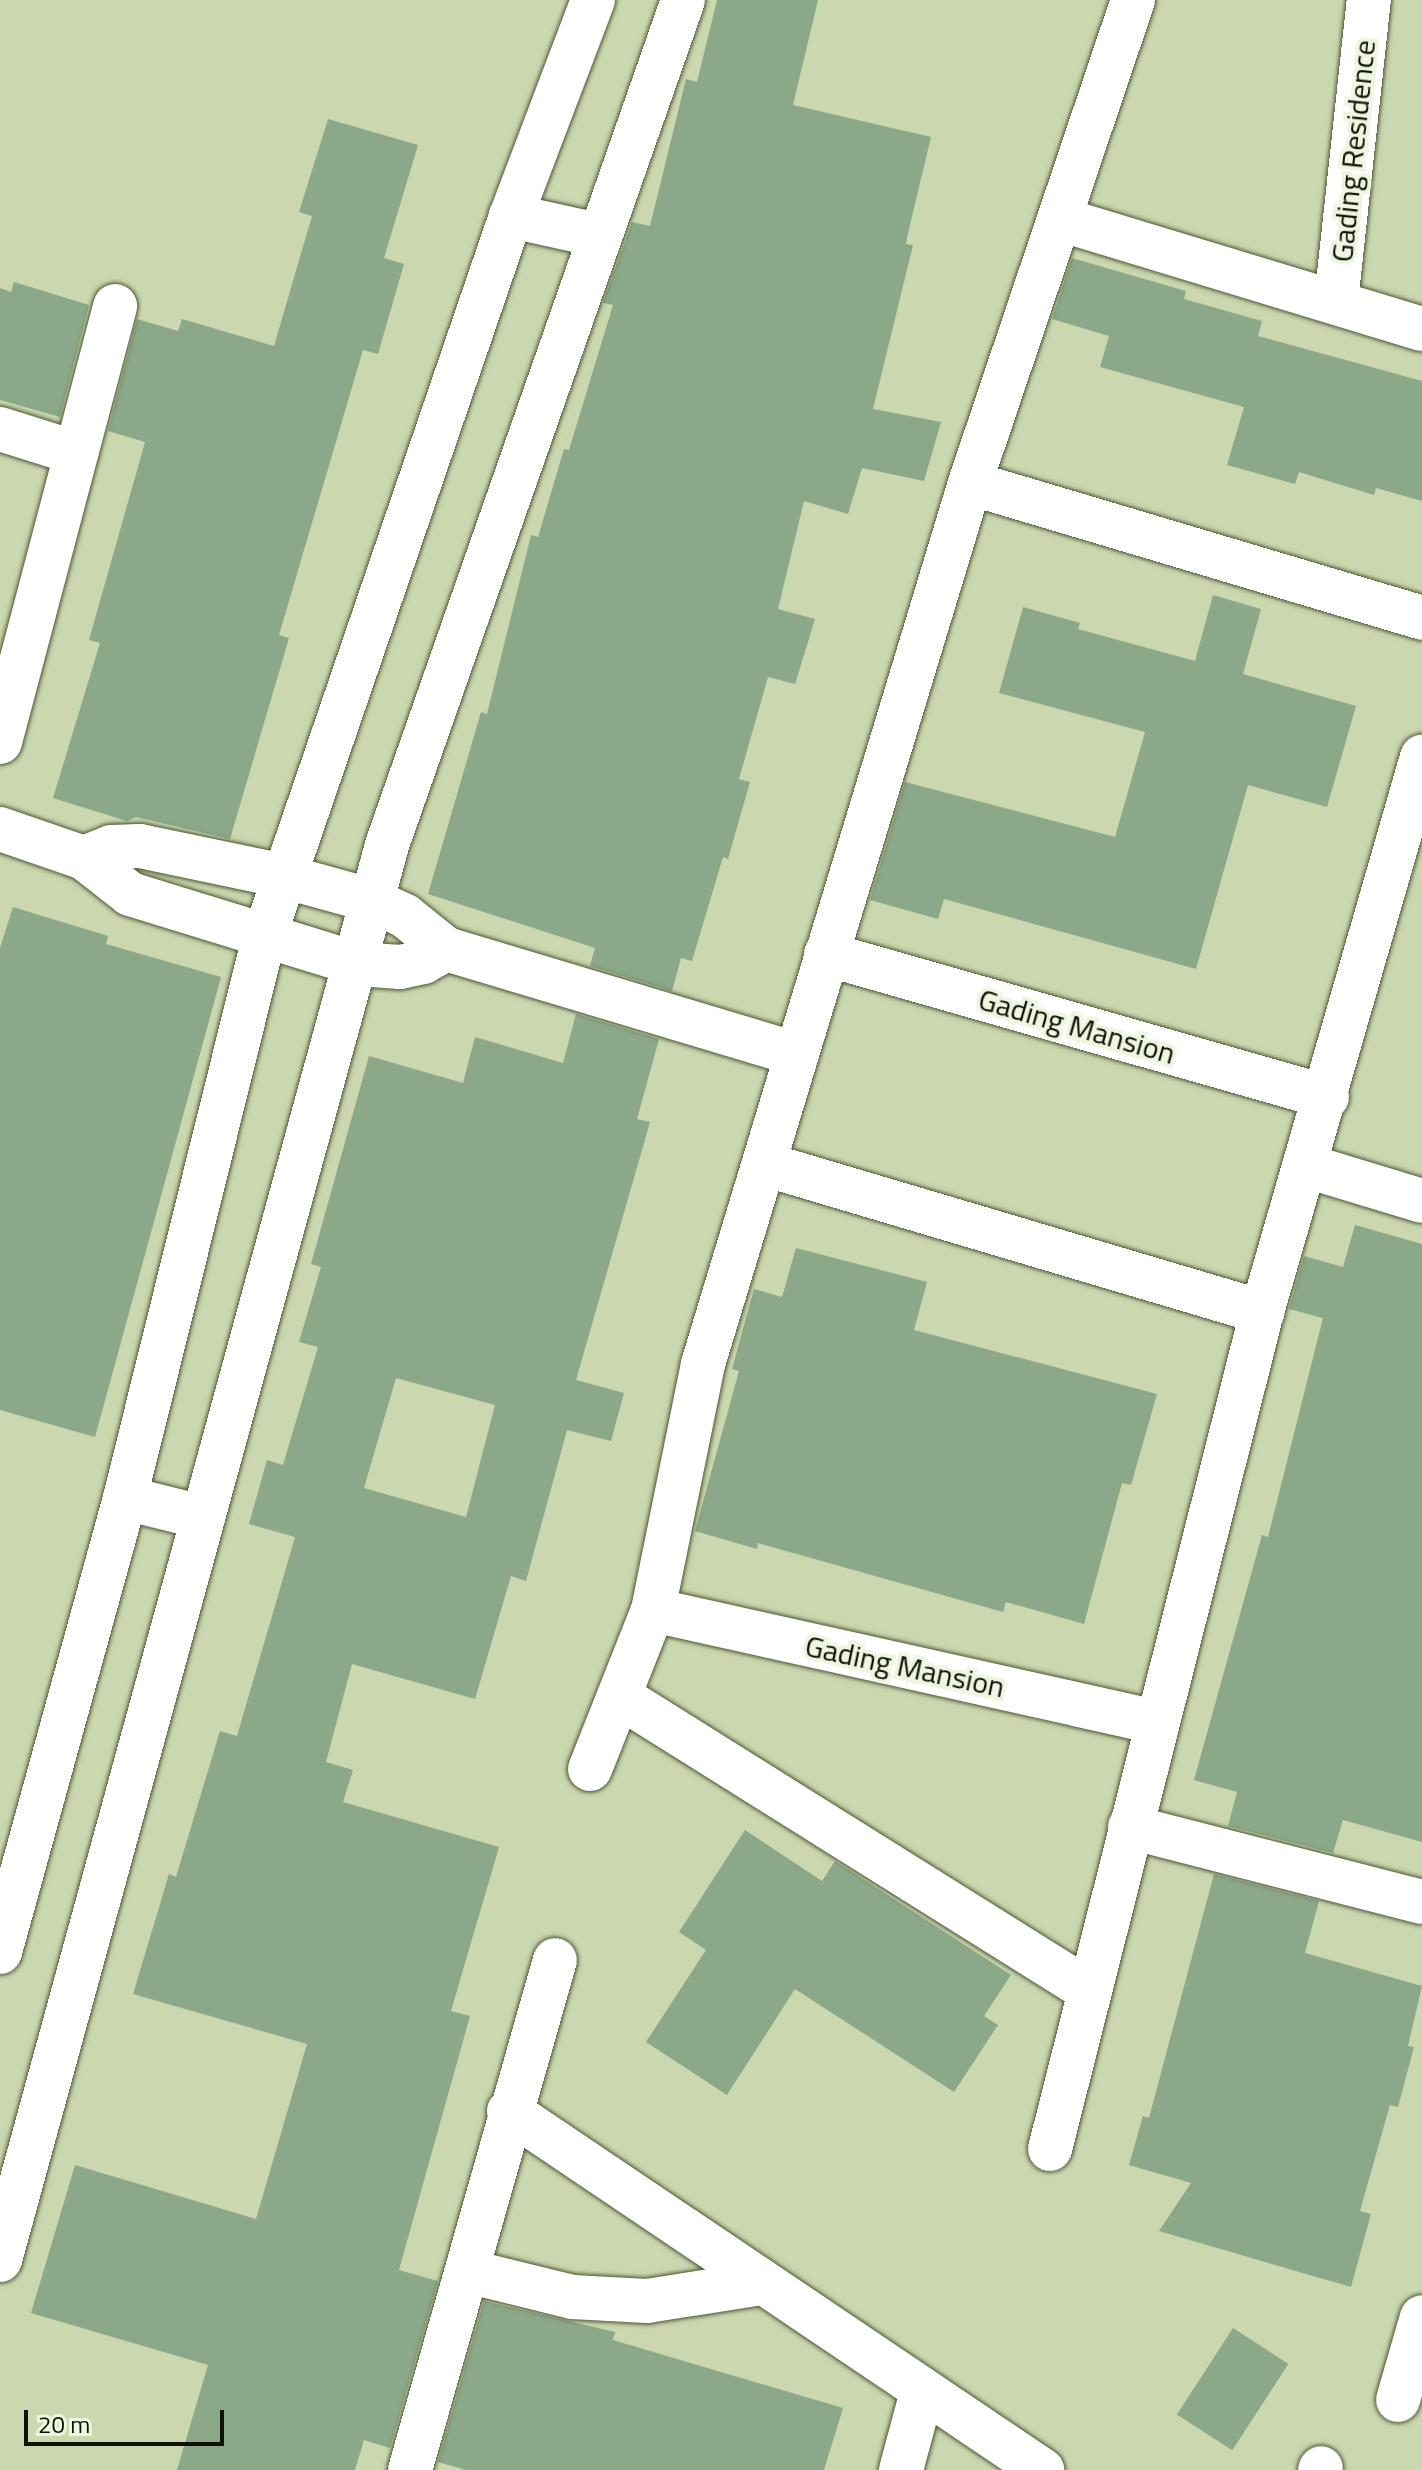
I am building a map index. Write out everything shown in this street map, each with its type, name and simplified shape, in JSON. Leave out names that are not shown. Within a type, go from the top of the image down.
[{"type":"street","points":[[0,1952],[125,1498],[264,937],[511,216],[593,0]]},
{"type":"street","points":[[0,2260],[201,1517],[358,964],[387,845],[598,235],[683,0]]},
{"type":"street","points":[[590,1769],[622,1698],[653,1610],[703,1364],[970,483],[1063,220],[1133,0]]},
{"type":"street","name":"Gading Residence","points":[[1336,302],[1369,0]]},
{"type":"street","points":[[511,216],[598,235]]},
{"type":"street","name":"Gading Residence","points":[[1063,220],[1422,329]]},
{"type":"street","points":[[0,742],[115,306]]},
{"type":"street","points":[[0,429],[76,453]]},
{"type":"street","points":[[970,483],[1422,618]]},
{"type":"street","points":[[1050,2149],[1262,1312],[1327,1097],[1422,757]]},
{"type":"street","points":[[0,829],[84,858],[130,894],[358,964],[400,967],[423,962],[446,949]]},
{"type":"street","points":[[84,858],[111,847],[140,846],[283,876],[373,901],[405,916],[446,949],[797,1054]]},
{"type":"street","name":"Gading Mansion","points":[[826,954],[1327,1097]]},
{"type":"street","points":[[764,1164],[1262,1312]]},
{"type":"street","points":[[1307,1166],[1422,1201]]},
{"type":"street","points":[[125,1498],[201,1517]]},
{"type":"street","name":"Gading Mansion","points":[[653,1610],[1156,1722]]},
{"type":"street","points":[[622,1698],[1088,1990]]},
{"type":"street","points":[[1130,1827],[1422,1902]]},
{"type":"street","points":[[410,2470],[509,2111],[555,1960]]},
{"type":"street","points":[[509,2111],[1042,2470]]},
{"type":"street","points":[[467,2271],[572,2297],[647,2301],[762,2283]]},
{"type":"street","points":[[1398,2400],[1422,2317]]},
{"type":"street","points":[[901,2470],[922,2392]]},
{"type":"building","points":[[717,0],[818,0],[793,105],[931,137],[906,244],[913,245],[873,409],[941,422],[924,481],[862,468],[848,514],[804,501],[778,609],[815,619],[795,684],[768,677],[739,779],[750,782],[728,859],[723,857],[692,961],[681,958],[672,991],[590,966],[595,948],[428,894],[481,712],[487,714],[531,535],[538,537],[564,449],[569,450],[613,305],[603,303],[632,222],[650,226],[686,79],[697,82]]},
{"type":"building","points":[[328,119],[418,145],[384,258],[404,264],[378,354],[363,350],[279,635],[289,638],[230,839],[136,817],[127,821],[53,798],[100,643],[89,640],[145,442],[108,431],[137,319],[178,331],[182,319],[274,346],[312,216],[299,212]]},
{"type":"building","points":[[1072,258],[1186,291],[1184,299],[1262,321],[1258,336],[1422,381],[1422,501],[1376,488],[1374,495],[1299,472],[1295,484],[1227,465],[1244,407],[1100,367],[1109,336],[1052,319]]},
{"type":"building","points":[[14,282],[89,305],[60,417],[0,400],[0,288],[11,292]]},
{"type":"building","points":[[1213,595],[1261,609],[1243,674],[1356,706],[1327,807],[1248,785],[1196,969],[944,899],[938,919],[870,900],[905,782],[1115,837],[1145,732],[999,693],[1023,607],[1080,623],[1078,629],[1195,661]]},
{"type":"building","points":[[13,907],[108,936],[106,944],[221,977],[95,1437],[0,1410],[0,948]]},
{"type":"building","points":[[576,1014],[659,1039],[637,1119],[650,1122],[576,1380],[624,1393],[611,1441],[567,1430],[526,1581],[511,1576],[475,1699],[352,1664],[326,1762],[353,1770],[343,1802],[499,1847],[451,2011],[470,2016],[399,2270],[438,2281],[390,2448],[364,2440],[355,2470],[177,2470],[208,2365],[31,2313],[75,2165],[256,2219],[307,2044],[133,1994],[169,1874],[176,1877],[220,1731],[237,1736],[295,1537],[249,1524],[267,1460],[283,1465],[318,1347],[299,1342],[321,1267],[311,1264],[369,1056],[463,1083],[475,1037],[563,1063]],"holes":[[[396,1378],[495,1405],[466,1517],[364,1488]]]},
{"type":"building","points":[[1355,1225],[1422,1244],[1422,1842],[1343,1820],[1333,1853],[1228,1826],[1237,1792],[1194,1780],[1262,1535],[1268,1537],[1323,1318],[1289,1309],[1304,1256],[1343,1267]]},
{"type":"building","points":[[796,1248],[927,1282],[914,1330],[1157,1394],[1131,1485],[1122,1483],[1084,1624],[1006,1602],[1003,1612],[758,1543],[757,1549],[695,1531],[739,1371],[732,1369],[754,1289],[782,1297]]},
{"type":"building","points":[[745,1830],[822,1881],[835,1861],[1011,1975],[984,2016],[998,2025],[954,2092],[795,1989],[727,2095],[646,2042],[706,1950],[679,1932]]},
{"type":"building","points":[[1214,1874],[1319,1901],[1305,1953],[1422,1986],[1408,2046],[1414,2047],[1398,2107],[1390,2105],[1360,2211],[1371,2214],[1351,2287],[1159,2231],[1191,2183],[1129,2165],[1143,2116],[1149,2118]]},
{"type":"building","points":[[484,2301],[615,2332],[613,2340],[843,2408],[824,2470],[466,2470],[438,2462]]},
{"type":"building","points":[[1233,2328],[1288,2364],[1232,2450],[1177,2414]]}]
